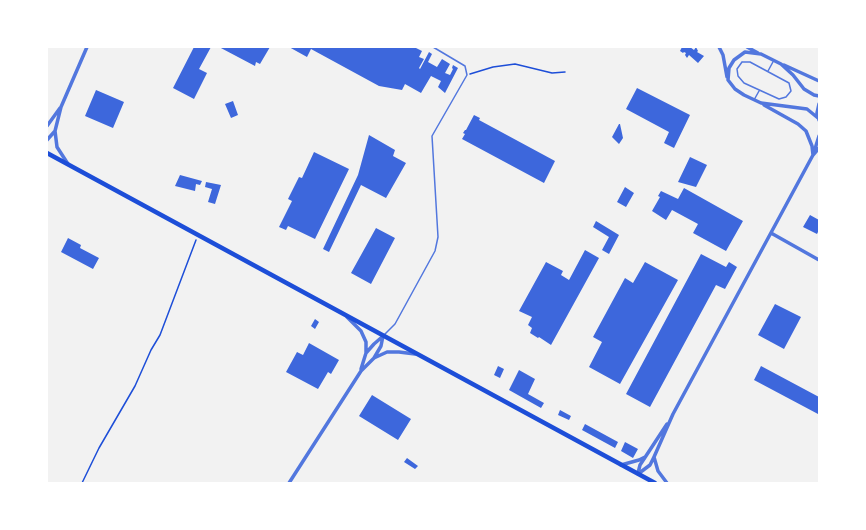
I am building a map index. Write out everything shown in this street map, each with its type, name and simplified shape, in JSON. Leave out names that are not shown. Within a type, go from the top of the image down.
[{"type":"main road","points":[[47,153],[655,483]]},
{"type":"street","points":[[68,165],[57,147],[55,131],[61,107],[87,47]]},
{"type":"street","points":[[719,47],[723,55],[728,80],[735,89],[798,124],[806,132],[812,146],[813,155]]},
{"type":"street","points":[[747,47],[819,82]]},
{"type":"street","points":[[728,80],[729,68],[734,60],[744,52],[761,54]]},
{"type":"street","points":[[781,64],[793,75],[804,89],[814,95],[819,96]]},
{"type":"street","points":[[761,103],[806,109],[818,119]]},
{"type":"street","points":[[818,119],[817,113],[819,104]]},
{"type":"street","points":[[47,126],[61,107]]},
{"type":"street","points":[[47,140],[55,131]]},
{"type":"street","points":[[638,474],[640,465],[673,414],[813,155],[819,136]]},
{"type":"street","points":[[813,155],[819,148]]},
{"type":"street","points":[[771,233],[819,260]]},
{"type":"street","points":[[343,313],[361,332],[366,342],[366,353],[361,370]]},
{"type":"street","points":[[366,353],[383,336]]},
{"type":"street","points":[[289,483],[361,370],[374,358],[381,346],[383,336]]},
{"type":"street","points":[[374,358],[387,352],[416,354]]},
{"type":"street","points":[[638,474],[650,465],[673,414]]},
{"type":"street","points":[[621,465],[639,460],[646,456]]},
{"type":"street","points":[[654,457],[658,471],[667,483]]},
{"type":"lane","points":[[383,336],[395,324],[434,251],[438,237],[432,136],[467,75],[465,66],[433,47]]},
{"type":"lane","points":[[768,71],[774,60]]},
{"type":"lane","points":[[742,62],[750,62],[789,83],[790,90],[786,97],[779,99],[759,91],[744,83],[738,76],[737,69],[742,62]]},
{"type":"lane","points":[[754,100],[759,91]]},
{"type":"path","points":[[467,75],[493,67],[515,64],[552,73],[565,72]]},
{"type":"path","points":[[82,483],[99,448],[135,386],[160,334],[199,235]]},
{"type":"building","points":[[194,47],[211,47],[199,69],[207,73],[194,99],[173,88]]},
{"type":"building","points":[[219,47],[270,47],[260,64],[256,62],[255,66]]},
{"type":"building","points":[[289,47],[414,47],[422,51],[419,57],[424,59],[419,68],[420,69],[429,52],[432,54],[428,62],[437,67],[442,59],[450,64],[445,73],[450,75],[453,65],[458,68],[445,93],[438,87],[441,81],[431,76],[421,93],[405,84],[402,90],[379,86],[311,49],[307,57]]},
{"type":"building","points":[[682,47],[690,47],[694,50],[696,47],[697,52],[704,56],[698,63],[689,55],[687,58],[685,55],[686,53],[680,51]]},
{"type":"building","points":[[637,88],[690,115],[674,148],[664,143],[669,132],[626,109]]},
{"type":"building","points":[[96,90],[124,102],[113,128],[85,116]]},
{"type":"building","points":[[233,101],[238,115],[231,118],[225,104]]},
{"type":"building","points":[[474,115],[480,118],[479,120],[555,161],[544,183],[462,139],[465,134],[463,133]]},
{"type":"building","points":[[619,124],[623,138],[619,144],[612,137]]},
{"type":"building","points":[[369,135],[395,150],[393,156],[406,163],[386,198],[361,185],[329,252],[323,249],[358,175]]},
{"type":"building","points":[[314,152],[349,169],[315,239],[288,226],[286,230],[279,227],[292,201],[288,199],[299,177],[302,178]]},
{"type":"building","points":[[690,157],[707,165],[696,187],[678,182]]},
{"type":"building","points":[[180,175],[202,181],[200,185],[196,184],[195,191],[175,186]]},
{"type":"building","points":[[206,182],[221,185],[215,204],[208,202],[212,189],[205,187]]},
{"type":"building","points":[[625,187],[634,193],[626,207],[617,202]]},
{"type":"building","points":[[684,188],[743,221],[726,251],[693,233],[698,224],[672,210],[666,220],[652,211],[660,197],[658,196],[661,191],[678,199]]},
{"type":"building","points":[[810,215],[819,220],[819,230],[817,234],[803,227]]},
{"type":"building","points":[[596,221],[619,235],[609,254],[602,250],[609,237],[593,227]]},
{"type":"building","points":[[376,228],[395,238],[371,284],[351,273]]},
{"type":"building","points":[[68,238],[81,245],[80,248],[99,258],[93,269],[61,252]]},
{"type":"building","points":[[585,250],[599,258],[551,345],[530,333],[532,328],[528,325],[532,317],[519,311],[546,262],[563,271],[561,275],[569,280]]},
{"type":"building","points":[[701,254],[726,267],[729,262],[737,267],[725,289],[716,285],[650,407],[626,394]]},
{"type":"building","points":[[645,262],[678,280],[620,384],[589,367],[602,342],[593,337],[625,278],[633,283]]},
{"type":"building","points":[[775,304],[801,317],[784,349],[758,335]]},
{"type":"building","points":[[315,319],[319,322],[315,329],[311,326]]},
{"type":"building","points":[[309,343],[339,360],[331,374],[328,372],[318,389],[286,372],[297,352],[303,355]]},
{"type":"building","points":[[498,366],[504,369],[500,378],[494,375]]},
{"type":"building","points":[[761,366],[819,397],[818,414],[754,380]]},
{"type":"building","points":[[519,370],[535,379],[528,394],[544,403],[541,408],[509,390]]},
{"type":"building","points":[[372,395],[411,419],[398,440],[359,416]]},
{"type":"building","points":[[560,410],[571,416],[569,420],[558,415]]},
{"type":"building","points":[[585,424],[618,442],[615,448],[582,430]]},
{"type":"building","points":[[625,442],[638,449],[633,458],[621,451]]},
{"type":"building","points":[[407,458],[418,466],[415,469],[404,462]]}]
